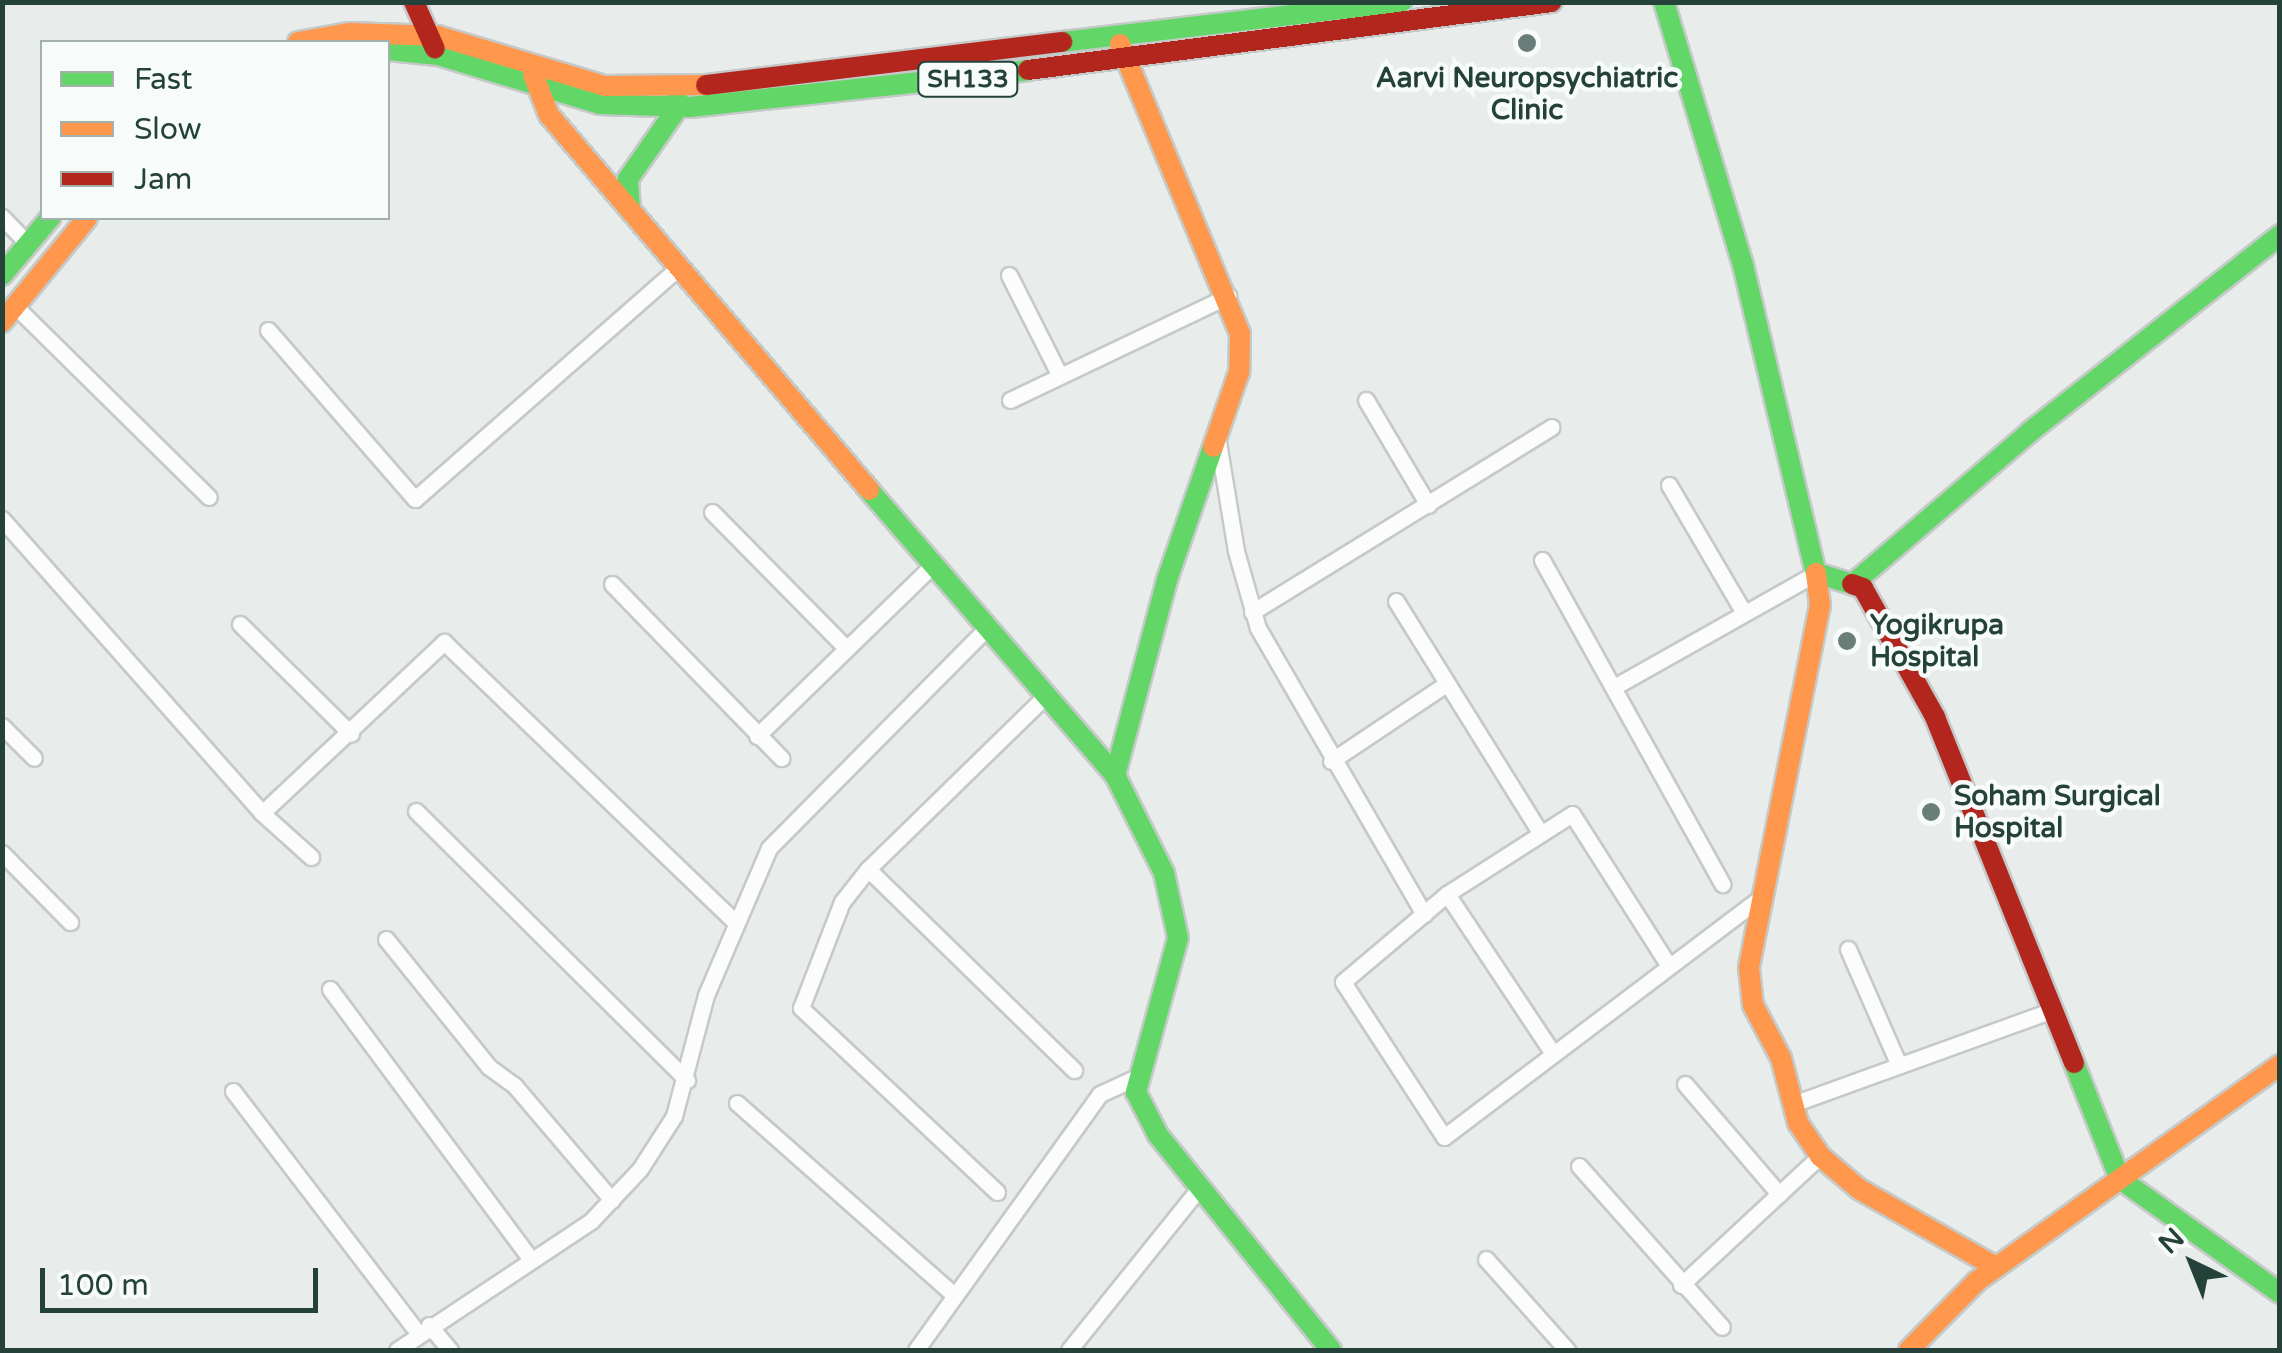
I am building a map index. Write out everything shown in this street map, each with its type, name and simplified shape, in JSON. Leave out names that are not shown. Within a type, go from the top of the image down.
[{"type":"main road","points":[[414,2],[434,46]]},
{"type":"main road","points":[[310,40],[350,33],[434,46],[531,64],[606,86],[677,98],[1402,2]]},
{"type":"main road","name":"SH133","points":[[390,50],[434,46],[536,88],[600,104],[1122,60],[1552,2]]},
{"type":"main road","points":[[1664,2],[1742,266],[1816,572],[1820,605],[1760,898],[1750,984],[1793,1104],[1820,1156],[1859,1189],[1996,1267]]},
{"type":"main road","points":[[1115,775],[1166,580],[1239,372],[1240,333],[1228,296],[1122,60],[1119,37]]},
{"type":"main road","points":[[531,64],[536,88],[549,114],[1115,775],[1164,873],[1178,938],[1168,995],[1136,1092],[1158,1134],[1331,1350]]},
{"type":"main road","points":[[630,212],[628,180],[677,98]]},
{"type":"main road","points":[[2,275],[48,220]]},
{"type":"main road","points":[[9,314],[85,220]]},
{"type":"main road","points":[[1855,582],[2061,406],[2280,235]]},
{"type":"main road","points":[[1816,572],[1855,582],[1935,718],[2120,1179],[2280,1293]]},
{"type":"main road","points":[[1909,1350],[1996,1267],[2280,1065]]},
{"type":"street","points":[[2,217],[28,243]]},
{"type":"street","points":[[268,330],[415,499],[678,268]]},
{"type":"street","points":[[1009,275],[1059,374]]},
{"type":"street","points":[[1010,400],[1228,296]]},
{"type":"street","points":[[9,314],[209,496]]},
{"type":"street","points":[[1366,400],[1428,505]]},
{"type":"street","points":[[1252,612],[1552,427]]},
{"type":"street","points":[[1217,436],[1252,612],[1331,761],[1424,914]]},
{"type":"street","points":[[1669,485],[1744,613]]},
{"type":"street","points":[[712,512],[846,649]]},
{"type":"street","points":[[2,519],[262,813],[311,857]]},
{"type":"street","points":[[1542,560],[1722,884]]},
{"type":"street","points":[[758,736],[933,565]]},
{"type":"street","points":[[1614,686],[1816,572]]},
{"type":"street","points":[[612,584],[781,758]]},
{"type":"street","points":[[1396,601],[1541,834]]},
{"type":"street","points":[[240,624],[351,734]]},
{"type":"street","points":[[397,1350],[612,1200],[665,1132],[688,1080],[700,1013],[768,848],[793,816],[987,628]]},
{"type":"street","points":[[262,813],[351,734],[444,642],[736,923]]},
{"type":"street","points":[[1331,761],[1446,684]]},
{"type":"street","points":[[997,1192],[801,1008],[842,902],[868,869],[1046,696]]},
{"type":"street","points":[[2,726],[34,758]]},
{"type":"street","points":[[416,810],[688,1080]]},
{"type":"street","points":[[1668,966],[1572,814],[1448,894],[1343,982],[1444,1137],[1760,898]]},
{"type":"street","points":[[2,854],[70,922]]},
{"type":"street","points":[[868,869],[1074,1070]]},
{"type":"street","points":[[1448,894],[1552,1052]]},
{"type":"street","points":[[386,939],[489,1067],[514,1085],[612,1200]]},
{"type":"street","points":[[1848,948],[1899,1066]]},
{"type":"street","points":[[330,988],[531,1260]]},
{"type":"street","points":[[1793,1104],[2053,1010]]},
{"type":"street","points":[[916,1350],[1100,1094],[1139,1076]]},
{"type":"street","points":[[1685,1084],[1778,1194]]},
{"type":"street","points":[[233,1091],[424,1329],[450,1350]]},
{"type":"street","points":[[737,1103],[954,1294]]},
{"type":"street","points":[[1680,1285],[1820,1156]]},
{"type":"street","points":[[1579,1166],[1680,1285],[1722,1327]]},
{"type":"street","points":[[1069,1350],[1200,1187]]},
{"type":"street","points":[[1486,1259],[1566,1350]]},
{"type":"traffic: fast","points":[[1062,42],[1402,2]]},
{"type":"traffic: fast","points":[[1664,2],[1743,265],[1816,573],[1852,584]]},
{"type":"traffic: fast","points":[[390,50],[438,55],[600,104],[690,107],[1028,70]]},
{"type":"traffic: fast","points":[[630,210],[628,179],[678,107],[677,95]]},
{"type":"traffic: fast","points":[[2,275],[48,220]]},
{"type":"traffic: fast","points":[[1855,582],[2031,431],[2280,235]]},
{"type":"traffic: fast","points":[[1213,447],[1167,580],[1115,775],[1164,873],[1178,938],[1136,1092],[1158,1135],[1331,1350]]},
{"type":"traffic: fast","points":[[869,490],[1115,775]]},
{"type":"traffic: fast","points":[[2074,1063],[2120,1179],[2280,1293]]},
{"type":"traffic: slow","points":[[310,40],[350,33],[438,36],[605,86],[706,85]]},
{"type":"traffic: slow","points":[[1120,44],[1240,333],[1239,372],[1213,447]]},
{"type":"traffic: slow","points":[[533,74],[549,115],[869,490]]},
{"type":"traffic: slow","points":[[2,322],[85,220]]},
{"type":"traffic: slow","points":[[1816,573],[1820,605],[1749,968],[1753,1005],[1781,1058],[1798,1123],[1820,1156],[1859,1189],[1996,1267]]},
{"type":"traffic: slow","points":[[1909,1350],[1977,1281],[2280,1065]]},
{"type":"traffic: jam","points":[[414,2],[435,49]]},
{"type":"traffic: jam","points":[[1028,70],[1552,2]]},
{"type":"traffic: jam","points":[[706,85],[1062,42]]},
{"type":"traffic: jam","points":[[1852,584],[1863,588],[1935,717],[2074,1063]]},
{"type":"place","name":"Aarvi Neuropsychiatric Clinic","points":[[1527,43]]},
{"type":"place","name":"Yogikrupa Hospital","points":[[1847,641]]},
{"type":"place","name":"Soham Surgical Hospital","points":[[1931,812]]}]
